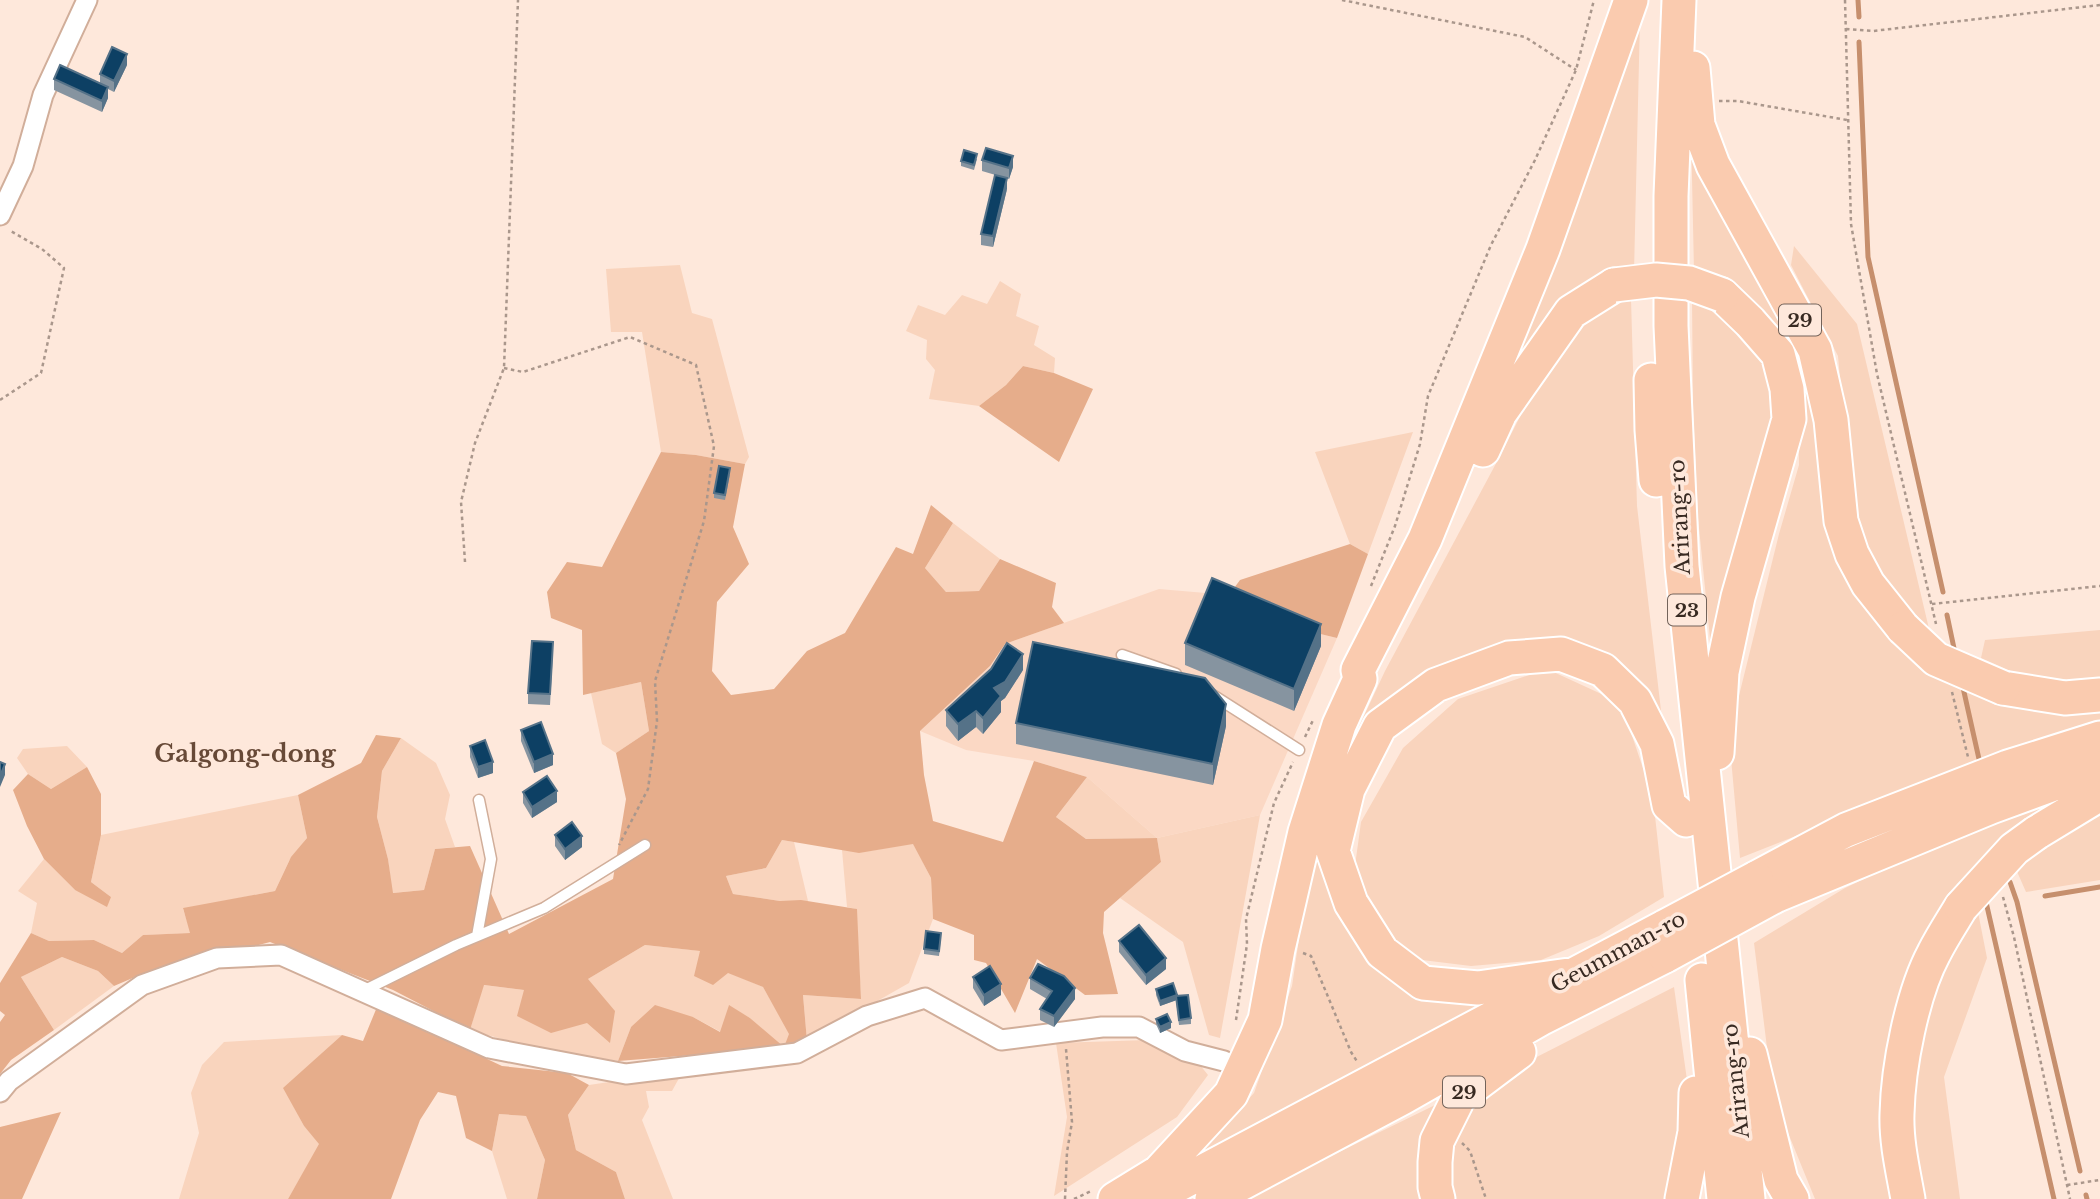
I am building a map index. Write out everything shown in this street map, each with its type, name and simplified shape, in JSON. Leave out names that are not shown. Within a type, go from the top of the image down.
[{"type":"highway","points":[[1360,679],[1358,670],[1425,539],[1543,249],[1631,0]]},
{"type":"highway","name":"29","points":[[1671,6],[1691,34],[1698,125],[1713,165],[1815,350],[1831,420],[1841,521],[1852,554],[1868,584],[1903,628],[1936,659],[2003,688],[2065,698],[2100,695]]},
{"type":"highway","name":"Arirang-ro","points":[[1671,6],[1671,326],[1682,566],[1703,771],[1719,1036],[1724,1199]]},
{"type":"highway","name":"Arirang-ro","points":[[1671,6],[1648,237],[1652,430],[1686,820],[1719,1036],[1748,1199]]},
{"type":"highway","points":[[1115,1199],[1159,1172],[1231,1094],[1265,1020],[1305,832],[1339,725],[1360,679],[1368,674],[1427,563],[1500,413],[1572,312],[1614,285],[1656,280],[1689,283],[1722,295],[1778,354],[1787,388],[1789,419],[1738,597],[1722,672],[1716,758],[1703,771]]},
{"type":"highway","points":[[1576,974],[1479,988],[1423,984],[1381,952],[1351,903],[1333,850],[1348,789],[1380,726],[1436,685],[1509,659],[1561,654],[1603,670],[1635,701],[1657,744],[1669,806],[1686,820]]},
{"type":"highway","name":"Geumman-ro","points":[[1212,1199],[1402,1098],[1542,1018],[1666,941],[1766,887],[1846,830],[2008,766],[2100,738]]},
{"type":"highway","name":"Geumman-ro","points":[[1766,887],[2100,767]]},
{"type":"highway","points":[[1908,1199],[1901,1162],[1897,1115],[1902,1061],[1914,1007],[1933,954],[1961,907],[2014,849],[2036,832],[2100,794]]},
{"type":"highway","name":"Geumman-ro","points":[[1151,1199],[1576,974],[1666,941]]},
{"type":"highway","name":"29","points":[[1438,1199],[1435,1187],[1437,1141],[1459,1097],[1544,1033],[1542,1018]]},
{"type":"highway","points":[[1682,1199],[1695,1132],[1696,1059],[1719,1036],[1745,1037],[1781,1180],[1792,1199]]},
{"type":"street","points":[[0,215],[23,166],[43,95],[87,0]]},
{"type":"street","points":[[0,1092],[9,1081],[142,985],[218,958],[281,956],[489,1048],[626,1074],[797,1053],[867,1017],[925,998],[1001,1040],[1102,1027],[1139,1027],[1185,1051],[1224,1061]]},
{"type":"lane","points":[[1122,655],[1184,679]]},
{"type":"lane","points":[[1207,691],[1298,750]]},
{"type":"lane","points":[[477,936],[491,859],[479,800]]},
{"type":"lane","points":[[363,991],[477,936],[544,908],[645,845]]},
{"type":"path","points":[[464,562],[461,502],[475,443],[504,368],[518,0]]},
{"type":"path","points":[[1342,0],[1525,37],[1576,70]]},
{"type":"path","points":[[1845,0],[1853,238],[1877,374],[1938,630]]},
{"type":"path","points":[[1846,29],[1874,30],[2100,5]]},
{"type":"path","points":[[1714,101],[1738,101],[1847,120]]},
{"type":"path","points":[[0,225],[43,249],[64,268],[41,373],[0,400]]},
{"type":"path","points":[[504,368],[523,372],[630,337],[696,365],[714,446],[704,522],[655,681],[657,721],[648,789],[626,834],[600,874]]},
{"type":"path","points":[[1932,604],[2100,586]]},
{"type":"path","points":[[1950,682],[1968,760]]},
{"type":"path","points":[[2003,896],[2070,1199]]},
{"type":"path","points":[[1296,951],[1311,956],[1351,1052],[1361,1066]]},
{"type":"path","points":[[1064,1031],[1072,1122],[1067,1152],[1065,1199]]},
{"type":"path","points":[[1457,1138],[1470,1151],[1486,1199]]},
{"type":"path","points":[[2067,1185],[2100,1180]]},
{"type":"shaded area","points":[[1640,19],[1634,272],[1496,409]]},
{"type":"shaded area","points":[[1691,131],[1804,342],[1841,559],[1915,663],[2021,707],[2100,707],[2100,723],[1992,759],[1740,858],[1729,736],[1779,534],[1799,465],[1798,372],[1694,271]]},
{"type":"shaded area","points":[[1794,246],[1857,324],[1930,633],[1911,618],[1868,559],[1850,490],[1838,356],[1791,265]]},
{"type":"shaded area","points":[[680,265],[692,313],[712,319],[749,457],[745,464],[661,452],[642,332],[611,332],[606,269]]},
{"type":"shaded area","points":[[1000,281],[1021,294],[1016,316],[1039,326],[1034,345],[1055,358],[1054,373],[1023,366],[1006,385],[979,406],[929,399],[935,370],[926,359],[927,340],[906,331],[918,305],[945,315],[962,295],[987,304]]},
{"type":"shaded area","points":[[1692,298],[1734,323],[1771,369],[1778,420],[1713,668],[1698,518]]},
{"type":"shaded area","points":[[1631,299],[1637,506],[1662,719],[1600,657],[1405,694],[1331,818],[1367,953],[1520,993],[1192,1162],[1254,1093],[1292,986],[1305,898],[1334,780],[1385,671],[1540,377],[1583,324],[1614,301]]},
{"type":"shaded area","points":[[1023,366],[1054,373],[1093,389],[1059,462],[979,406],[1006,385]]},
{"type":"shaded area","points":[[1413,432],[1368,554],[1350,544],[1315,452]]},
{"type":"shaded area","points":[[661,452],[745,464],[733,527],[749,564],[717,602],[712,671],[731,695],[774,689],[807,651],[845,633],[896,547],[913,554],[931,505],[953,523],[925,568],[946,592],[979,591],[1000,559],[1056,583],[1052,607],[1064,623],[1005,644],[990,666],[920,731],[924,775],[933,821],[1003,842],[1034,761],[1087,777],[1056,817],[1086,839],[1157,838],[1161,862],[1104,912],[1103,933],[1118,994],[1085,995],[1037,959],[1015,1013],[986,963],[974,960],[974,935],[933,919],[931,878],[913,844],[859,853],[782,840],[766,868],[726,876],[733,894],[780,901],[801,900],[857,909],[861,999],[803,995],[807,1041],[783,1048],[618,1061],[631,1027],[655,1005],[693,1017],[720,1032],[729,1005],[750,1018],[784,1047],[789,1034],[763,987],[728,973],[713,985],[694,976],[700,951],[645,945],[588,979],[615,1011],[610,1043],[587,1023],[551,1033],[517,1016],[524,990],[484,985],[470,1030],[393,990],[270,942],[135,977],[114,986],[98,971],[62,957],[21,977],[54,1030],[11,1060],[0,1074],[0,1022],[5,1015],[0,1011],[0,983],[31,933],[49,941],[94,940],[122,953],[143,935],[190,933],[183,908],[275,891],[291,857],[307,838],[298,795],[361,763],[376,735],[401,738],[382,771],[377,817],[388,859],[393,893],[424,890],[435,849],[470,846],[509,934],[613,879],[626,799],[616,753],[649,731],[641,682],[583,695],[582,630],[551,618],[547,592],[567,562],[602,567]]},
{"type":"shaded area","points":[[953,523],[1000,559],[979,591],[946,592],[925,568]]},
{"type":"shaded area","points":[[1350,544],[1368,554],[1337,638],[1308,631],[1229,595],[1240,580]]},
{"type":"shaded area","points":[[1159,589],[1229,595],[1308,631],[1337,638],[1260,815],[1157,838],[1087,777],[1034,761],[966,750],[920,731],[990,666],[1005,644]]},
{"type":"shaded area","points":[[2100,630],[2100,683],[2038,683],[1981,658],[1985,640]]},
{"type":"shaded area","points":[[1547,669],[1621,703],[1653,798],[1664,897],[1599,936],[1541,960],[1471,966],[1422,960],[1382,933],[1354,873],[1361,822],[1403,748],[1458,699]]},
{"type":"shaded area","points":[[641,682],[649,731],[616,753],[602,744],[591,693]]},
{"type":"shaded area","points":[[401,738],[436,763],[450,795],[445,819],[455,847],[435,849],[424,890],[392,893],[388,859],[377,817],[382,771]]},
{"type":"shaded area","points":[[67,746],[87,767],[51,789],[28,774],[17,758],[23,749]]},
{"type":"shaded area","points":[[87,767],[101,794],[101,835],[91,882],[111,897],[107,907],[75,890],[44,859],[13,790],[28,774],[51,789]]},
{"type":"shaded area","points":[[1087,777],[1157,838],[1086,839],[1056,817]]},
{"type":"shaded area","points":[[2094,779],[1957,884],[1893,1018],[1882,1141],[1900,1199],[1815,1199],[1773,1096],[1754,943],[1845,888],[1929,848]]},
{"type":"shaded area","points":[[298,795],[307,838],[289,861],[275,891],[183,909],[191,933],[143,935],[122,953],[94,940],[49,941],[31,933],[37,903],[18,891],[44,859],[75,890],[111,897],[91,882],[101,835]]},
{"type":"shaded area","points":[[2100,808],[2100,880],[2026,892],[2015,867]]},
{"type":"shaded area","points":[[1260,815],[1220,1038],[1209,1035],[1183,942],[1120,898],[1161,862],[1157,838]]},
{"type":"shaded area","points":[[782,840],[794,842],[808,901],[780,901],[733,894],[726,876],[766,868]]},
{"type":"shaded area","points":[[913,843],[931,878],[933,919],[909,983],[807,1041],[803,995],[861,999],[856,909],[847,907],[842,850],[869,851]]},
{"type":"shaded area","points":[[1977,907],[1987,958],[1944,1077],[1960,1199],[1925,1199],[1914,1162],[1914,1067],[1940,968]]},
{"type":"shaded area","points":[[645,945],[701,951],[728,972],[763,987],[790,1034],[783,1048],[750,1018],[729,1006],[721,1032],[693,1017],[631,1027],[618,1061],[530,1047],[470,1030],[483,985],[524,990],[588,979]]},
{"type":"shaded area","points":[[62,957],[98,971],[114,986],[54,1030],[21,977]]},
{"type":"shaded area","points":[[1674,987],[1687,1080],[1675,1183],[1666,1199],[1449,1199],[1445,1158],[1461,1119],[1511,1070]]},
{"type":"shaded area","points":[[377,1007],[502,1066],[567,1073],[589,1085],[568,1115],[576,1150],[616,1172],[625,1199],[537,1199],[545,1160],[526,1116],[499,1114],[492,1151],[466,1138],[456,1096],[438,1092],[420,1120],[391,1199],[288,1199],[319,1144],[304,1126],[283,1088],[342,1035],[363,1041]]},
{"type":"shaded area","points":[[342,1035],[284,1088],[304,1126],[320,1144],[288,1199],[179,1199],[199,1133],[191,1093],[202,1065],[224,1042]]},
{"type":"shaded area","points":[[1147,1040],[1200,1065],[1208,1075],[1177,1117],[1054,1196],[1067,1117],[1056,1043]]},
{"type":"shaded area","points":[[683,1071],[672,1091],[646,1091],[649,1107],[642,1120],[673,1199],[625,1199],[616,1172],[576,1150],[568,1115],[589,1085]]},
{"type":"shaded area","points":[[1474,1086],[1425,1125],[1424,1185],[1427,1199],[1243,1199]]},
{"type":"shaded area","points":[[61,1112],[22,1199],[0,1199],[0,1127]]},
{"type":"shaded area","points":[[499,1114],[526,1116],[545,1160],[537,1199],[507,1199],[492,1151]]},
{"type":"building","points":[[112,47],[127,54],[114,81],[100,74]]},
{"type":"building","points":[[60,65],[108,87],[102,101],[54,79]]},
{"type":"building","points":[[986,148],[1013,156],[1009,168],[982,160]]},
{"type":"building","points":[[964,150],[977,154],[974,165],[961,161]]},
{"type":"building","points":[[995,175],[1007,178],[993,236],[981,234]]},
{"type":"building","points":[[719,466],[730,468],[725,495],[714,493]]},
{"type":"building","points":[[1212,578],[1321,624],[1294,689],[1185,643]]},
{"type":"building","points":[[532,641],[553,642],[550,694],[528,693]]},
{"type":"building","points":[[1033,642],[1205,678],[1226,704],[1213,764],[1016,723]]},
{"type":"building","points":[[1007,643],[1023,654],[1005,682],[994,688],[1001,696],[983,718],[976,711],[958,724],[946,710],[991,669]]},
{"type":"building","points":[[541,722],[553,754],[534,762],[521,730]]},
{"type":"building","points":[[485,740],[493,762],[478,767],[470,746]]},
{"type":"building","points":[[0,762],[5,764],[0,776]]},
{"type":"building","points":[[547,776],[557,791],[532,807],[523,792]]},
{"type":"building","points":[[572,822],[582,836],[565,849],[555,835]]},
{"type":"building","points":[[1139,925],[1166,958],[1146,975],[1119,941]]},
{"type":"building","points":[[926,931],[941,933],[939,951],[924,949]]},
{"type":"building","points":[[1038,964],[1064,976],[1075,988],[1054,1016],[1040,1009],[1052,991],[1030,978]]},
{"type":"building","points":[[990,966],[1001,984],[984,995],[973,977]]},
{"type":"building","points":[[1173,983],[1177,995],[1160,1001],[1156,989]]},
{"type":"building","points":[[1188,995],[1191,1018],[1179,1020],[1176,996]]},
{"type":"building","points":[[1167,1014],[1171,1022],[1160,1027],[1156,1019]]},
{"type":"waterway","points":[[1858,0],[1859,17]]},
{"type":"waterway","points":[[1859,42],[1868,257],[1943,592]]},
{"type":"waterway","points":[[1947,615],[1955,653]]},
{"type":"waterway","points":[[1962,683],[1979,759]]},
{"type":"waterway","points":[[2010,882],[2080,1171]]},
{"type":"waterway","points":[[2045,896],[2100,887]]},
{"type":"waterway","points":[[1986,902],[2054,1199]]},
{"type":"waterway","points":[[2086,1195],[2087,1199]]},
{"type":"district","name":"Galgong-dong","points":[[245,753]]}]
